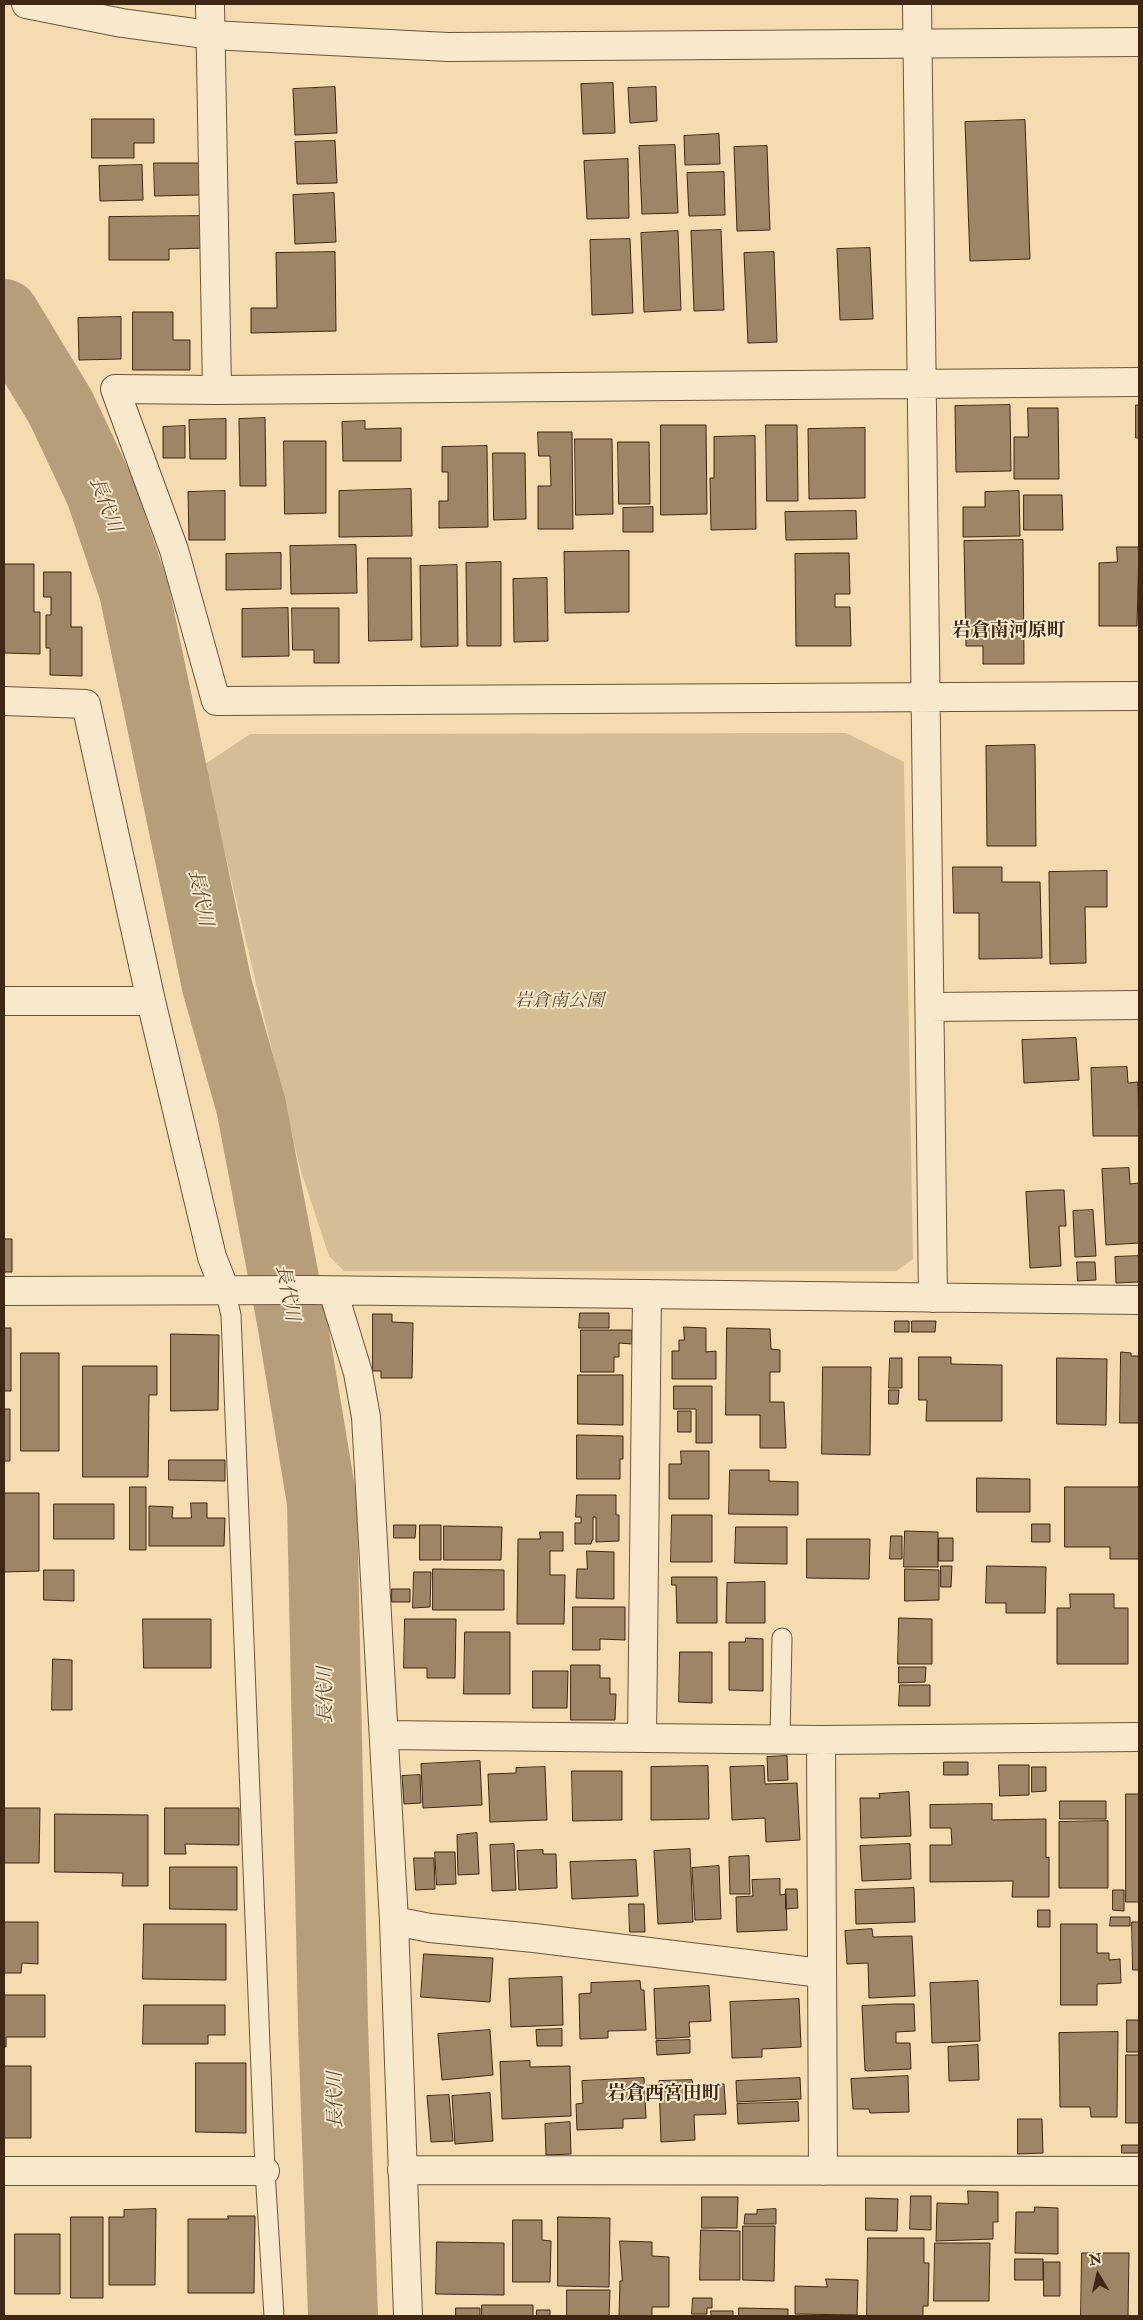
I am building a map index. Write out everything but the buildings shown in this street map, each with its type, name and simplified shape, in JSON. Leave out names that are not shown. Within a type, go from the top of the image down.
[{"type":"street","points":[[26,4],[122,23],[211,35],[448,47],[1139,42]]},
{"type":"street","points":[[210,4],[217,390]]},
{"type":"street","points":[[917,4],[933,1298]]},
{"type":"street","points":[[1139,382],[217,390],[115,389],[174,550],[216,701],[1139,696]]},
{"type":"street","points":[[4,701],[86,704],[151,1001],[212,1257],[235,1290]]},
{"type":"street","points":[[4,1001],[151,1001]]},
{"type":"street","points":[[930,1007],[1139,1005]]},
{"type":"street","points":[[322,1290],[358,1373],[366,1417],[394,1921],[408,2316]]},
{"type":"street","points":[[4,1291],[322,1290],[1139,1300]]},
{"type":"street","points":[[642,1738],[647,1294]]},
{"type":"street","points":[[384,1735],[821,1740],[1139,1737]]},
{"type":"street","points":[[821,1740],[823,2171]]},
{"type":"street","points":[[394,1921],[430,1928],[534,1938],[821,1973]]},
{"type":"street","points":[[402,2170],[1139,2171]]},
{"type":"street","points":[[4,2171],[265,2171]]},
{"type":"lane","points":[[235,1290],[231,1315],[265,2171],[274,2316]]},
{"type":"lane","points":[[780,1739],[782,1638]]},
{"type":"green space","name":"岩倉南公園","points":[[846,733],[904,762],[913,1259],[896,1271],[344,1271],[329,1256],[300,1168],[204,765],[250,734]]},
{"type":"waterway","name":"長代川","points":[[4,314],[61,408],[100,491],[134,591],[217,986],[251,1106],[292,1321],[322,1502],[333,2025],[343,2316]]},
{"type":"district","name":"岩倉南河原町","points":[[1009,632]]},
{"type":"district","name":"岩倉西宮田町","points":[[664,2095]]}]
